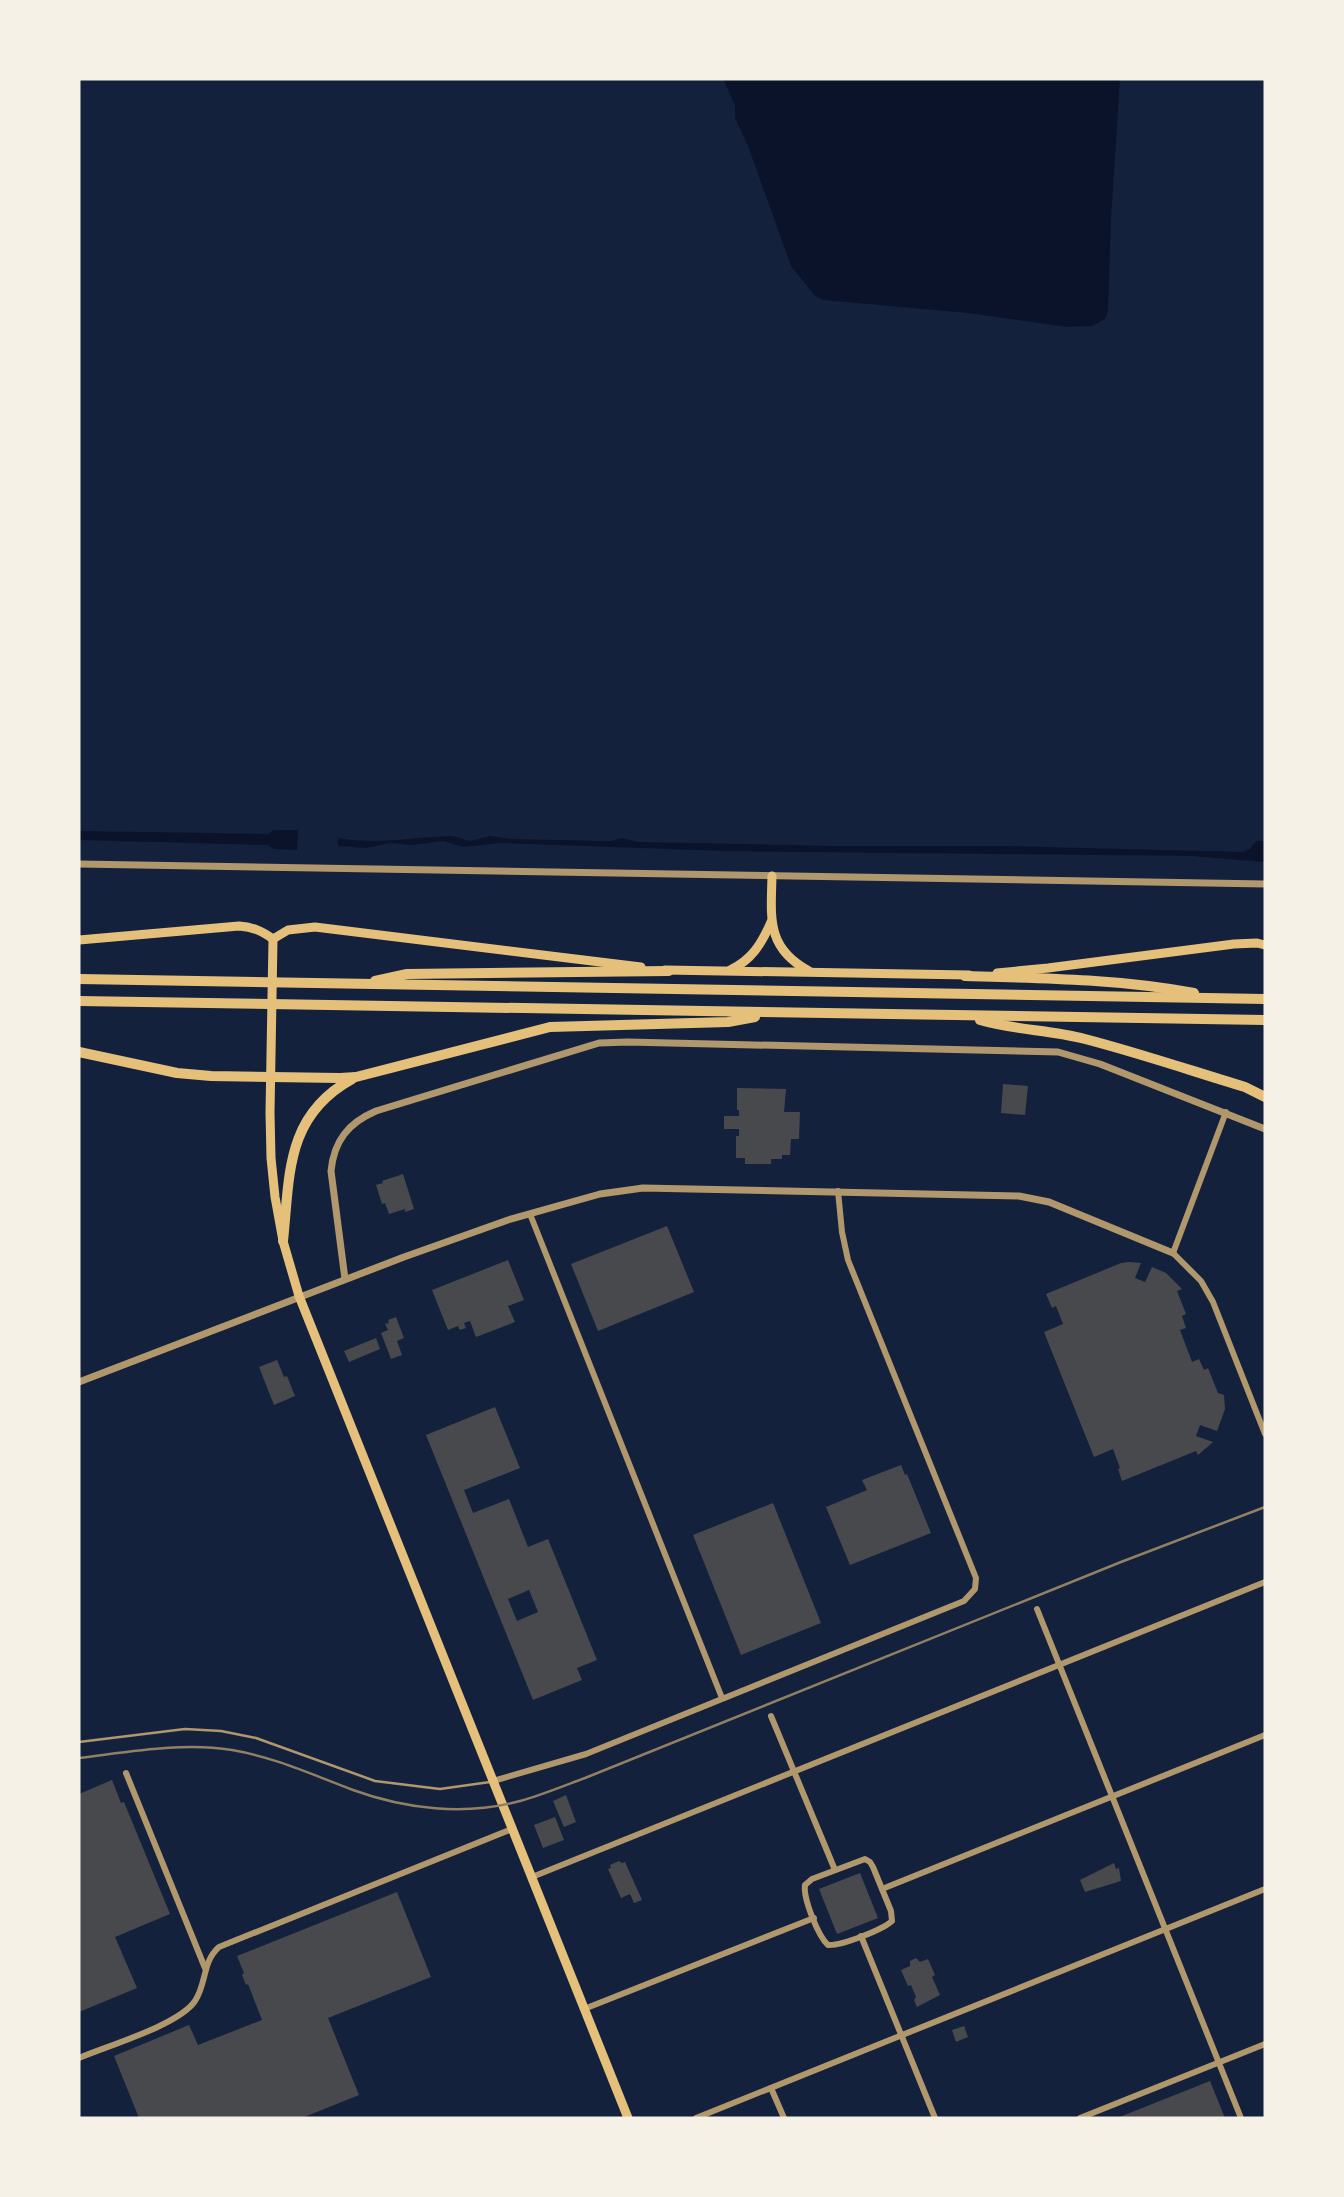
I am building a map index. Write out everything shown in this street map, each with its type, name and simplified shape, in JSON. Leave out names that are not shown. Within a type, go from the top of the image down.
[{"type":"highway","points":[[355,985],[407,974],[669,971]]},
{"type":"highway","points":[[965,976],[1045,978],[1164,987],[1224,999]]},
{"type":"highway","points":[[79,979],[1265,999]]},
{"type":"highway","points":[[79,1001],[1265,1020]]},
{"type":"highway","points":[[79,1052],[177,1073],[323,1079],[356,1077],[550,1027],[728,1022],[779,1013]]},
{"type":"highway","points":[[964,1015],[1004,1027],[1041,1030],[1083,1039],[1245,1087],[1265,1097]]},
{"type":"highway","points":[[284,1241],[291,1166],[304,1123],[323,1100],[356,1077]]},
{"type":"highway","points":[[1245,1087],[1265,1089]]},
{"type":"main road","points":[[772,876],[771,922],[775,936],[786,952],[801,967],[811,972]]},
{"type":"main road","points":[[727,971],[739,966],[754,954],[771,922]]},
{"type":"main road","points":[[79,940],[239,926],[251,927],[273,939]]},
{"type":"main road","points":[[273,939],[288,930],[315,927],[669,971],[965,976],[1234,944],[1265,945]]},
{"type":"main road","points":[[273,939],[271,1158],[275,1197],[299,1296],[628,2118]]},
{"type":"street","points":[[79,863],[1265,884]]},
{"type":"street","points":[[345,1279],[331,1171],[332,1157],[344,1131],[376,1111],[599,1043],[1058,1052],[1100,1064],[1265,1129]]},
{"type":"street","points":[[1173,1253],[1226,1112]]},
{"type":"street","points":[[79,1382],[345,1279],[508,1220],[589,1196],[643,1188],[1002,1194],[1049,1202],[1173,1253],[1201,1281],[1213,1302],[1265,1434]]},
{"type":"street","points":[[494,1782],[586,1754],[964,1601],[975,1589],[976,1578],[848,1260],[838,1191]]},
{"type":"street","points":[[530,1214],[722,1698]]},
{"type":"street","points":[[532,1877],[1265,1582]]},
{"type":"street","points":[[1037,1609],[1241,2118]]},
{"type":"street","points":[[771,1716],[835,1870]]},
{"type":"street","points":[[881,1889],[1265,1735]]},
{"type":"street","points":[[126,1773],[205,1970]]},
{"type":"street","points":[[79,2058],[181,2014],[197,1998],[213,1952],[223,1945],[512,1829]]},
{"type":"street","points":[[859,1860],[867,1860],[873,1867],[881,1889],[892,1921],[837,1945],[828,1945],[821,1937],[804,1892],[805,1885],[859,1860]]},
{"type":"street","points":[[696,2118],[1265,1889]]},
{"type":"street","points":[[584,2009],[814,1918]]},
{"type":"street","points":[[861,1936],[934,2118]]},
{"type":"street","points":[[1080,2118],[1265,2043]]},
{"type":"street","points":[[772,2088],[783,2118]]},
{"type":"lane","points":[[79,1742],[185,1728],[221,1731],[256,1738],[375,1781],[440,1789],[494,1782]]},
{"type":"water","points":[[723,79],[1120,79],[1108,311],[1105,319],[1092,326],[1068,327],[968,313],[823,300],[815,296],[791,266],[748,146],[735,118],[735,105]]},
{"type":"water","points":[[274,830],[298,830],[297,850],[274,849],[267,845],[79,840],[79,831],[268,834]]},
{"type":"water","points":[[452,836],[470,841],[490,836],[610,841],[623,838],[638,842],[1243,852],[1250,849],[1256,841],[1265,841],[1265,862],[1191,856],[724,851],[501,843],[463,847],[443,841],[411,845],[389,843],[367,848],[338,846],[338,838],[381,841]]},
{"type":"building","points":[[1003,1084],[1028,1086],[1025,1115],[1001,1113]]},
{"type":"building","points":[[737,1088],[786,1089],[784,1112],[800,1112],[799,1139],[791,1139],[790,1155],[782,1155],[782,1159],[771,1159],[771,1164],[745,1164],[745,1158],[736,1158],[736,1136],[739,1136],[739,1129],[724,1129],[724,1116],[739,1116]]},
{"type":"building","points":[[403,1174],[414,1209],[389,1214],[385,1203],[382,1204],[376,1185]]},
{"type":"building","points":[[667,1226],[694,1292],[598,1331],[571,1264]]},
{"type":"building","points":[[508,1260],[524,1300],[508,1306],[515,1322],[476,1337],[470,1321],[464,1323],[466,1328],[460,1330],[458,1326],[448,1330],[432,1290]]},
{"type":"building","points":[[1129,1262],[1141,1263],[1135,1278],[1145,1282],[1152,1267],[1166,1273],[1182,1289],[1177,1291],[1186,1314],[1182,1316],[1186,1328],[1180,1330],[1192,1362],[1199,1359],[1204,1370],[1208,1368],[1218,1393],[1224,1395],[1225,1409],[1217,1431],[1200,1425],[1196,1436],[1213,1442],[1198,1455],[1196,1451],[1122,1481],[1113,1449],[1094,1457],[1044,1332],[1063,1324],[1056,1306],[1052,1308],[1046,1294]]},
{"type":"building","points":[[396,1317],[404,1338],[397,1341],[402,1355],[391,1359],[381,1333],[388,1330],[385,1324],[389,1323],[388,1320]]},
{"type":"building","points":[[376,1338],[380,1349],[349,1362],[344,1351]]},
{"type":"building","points":[[277,1360],[295,1396],[274,1405],[259,1367]]},
{"type":"building","points":[[495,1407],[520,1468],[464,1490],[473,1513],[509,1499],[528,1547],[548,1539],[597,1660],[577,1668],[582,1680],[533,1700],[426,1435]],"holes":[[[529,1590],[538,1612],[517,1621],[508,1599]]]},
{"type":"building","points":[[901,1465],[931,1533],[850,1565],[826,1507],[867,1490],[862,1480]]},
{"type":"building","points":[[773,1503],[821,1623],[741,1655],[693,1535]]},
{"type":"building","points":[[112,1780],[121,1803],[124,1802],[170,1914],[115,1937],[137,1988],[79,2012],[79,1794]]},
{"type":"building","points":[[566,1795],[576,1822],[564,1827],[553,1801]]},
{"type":"building","points":[[555,1817],[564,1840],[543,1848],[534,1825]]},
{"type":"building","points":[[619,1861],[625,1862],[642,1900],[634,1903],[630,1894],[621,1898],[608,1869]]},
{"type":"building","points":[[1114,1863],[1116,1869],[1119,1868],[1121,1881],[1085,1892],[1080,1880]]},
{"type":"building","points":[[860,1873],[878,1918],[837,1934],[819,1889]]},
{"type":"building","points":[[397,1892],[431,1977],[328,2018],[359,2095],[302,2118],[139,2118],[114,2056],[189,2025],[198,2045],[262,2020],[242,1975],[244,1973],[237,1956]]},
{"type":"building","points":[[916,1958],[920,1962],[928,1959],[940,1995],[917,2007],[911,1985],[908,1986],[901,1970],[910,1966],[910,1961]]},
{"type":"building","points":[[964,2026],[968,2037],[956,2042],[952,2030]]},
{"type":"building","points":[[1210,2081],[1225,2118],[1117,2118]]},
{"type":"railway","points":[[79,1758],[155,1749],[194,1747],[232,1750],[263,1757],[393,1802],[457,1809],[499,1806],[585,1778],[1121,1562],[1265,1507]]}]
